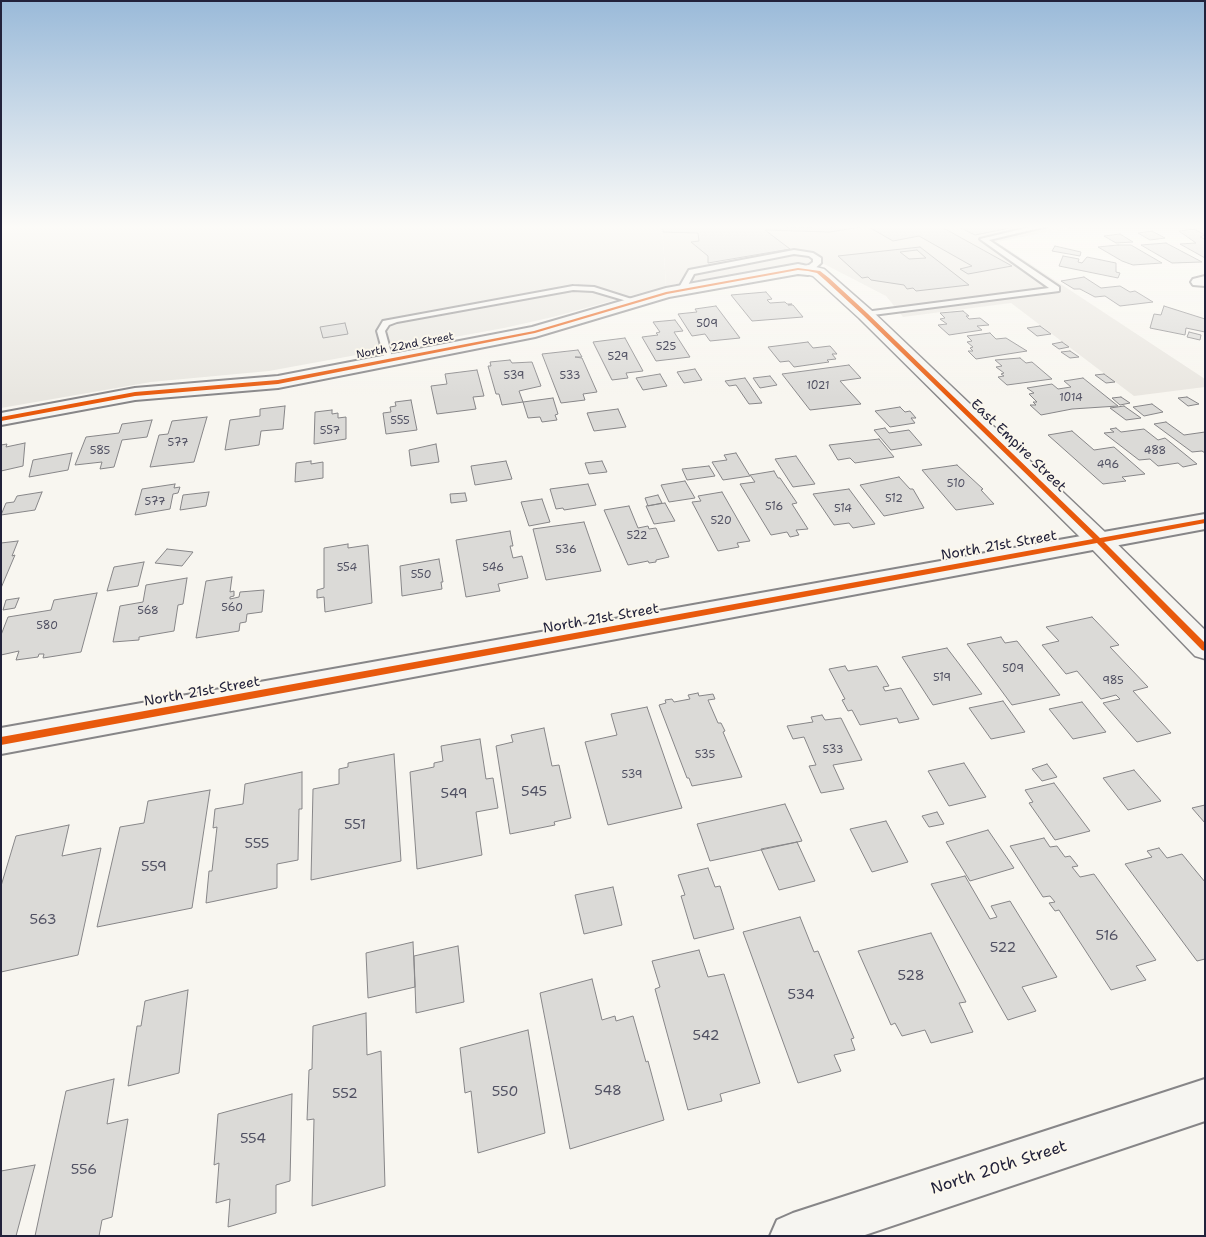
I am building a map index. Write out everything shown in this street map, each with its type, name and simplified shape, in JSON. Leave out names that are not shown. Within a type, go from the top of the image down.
[{"type":"street","name":"North 22nd Street","points":[[1,419],[135,394],[278,382],[535,332],[637,302],[725,283]]},
{"type":"street","name":"East Empire Street","points":[[830,283],[865,314],[1098,540],[1205,648]]},
{"type":"street","name":"North 21st Street","points":[[1,741],[1205,521]]},
{"type":"street","name":"North 20th Street","points":[[793,1236],[1205,1100]]},
{"type":"lane","points":[[865,314],[1056,289],[1047,283]]},
{"type":"lane","points":[[389,360],[381,330],[386,323],[395,320],[573,288],[594,288],[637,302]]},
{"type":"shaded area","points":[[1,283],[666,283],[666,286],[553,317],[504,328],[269,371],[151,382],[1,408]]},
{"type":"shaded area","points":[[666,283],[685,283],[666,286]]},
{"type":"shaded area","points":[[860,283],[1059,283],[1205,379],[1205,387],[1134,396],[1011,303],[903,317],[886,296]]},
{"type":"building","points":[[889,283],[966,283],[969,285],[916,291],[913,288],[907,289],[904,285]]},
{"type":"building","points":[[1064,283],[1093,283],[1101,288],[1120,286],[1130,292],[1135,291],[1153,302],[1120,306],[1105,296],[1095,297],[1080,289],[1074,289]]},
{"type":"building","points":[[766,292],[772,299],[767,300],[770,303],[785,302],[792,304],[788,305],[793,305],[803,317],[752,321],[731,295]]},
{"type":"building","points":[[716,306],[740,338],[710,341],[705,334],[692,336],[678,314],[697,312],[695,309]]},
{"type":"building","points":[[1164,306],[1205,319],[1205,332],[1186,328],[1185,335],[1150,328],[1154,314],[1161,315]]},
{"type":"building","points":[[963,311],[969,316],[966,316],[969,319],[980,318],[989,325],[977,326],[982,330],[949,335],[938,325],[947,324],[940,319],[945,318],[940,313]]},
{"type":"building","points":[[675,320],[683,331],[674,332],[690,357],[656,361],[642,337],[658,335],[656,333],[660,332],[653,322]]},
{"type":"building","points":[[345,323],[348,334],[323,338],[320,327]]},
{"type":"building","points":[[1040,326],[1051,334],[1037,336],[1027,328]]},
{"type":"building","points":[[1189,332],[1201,335],[1200,340],[1187,337]]},
{"type":"building","points":[[990,333],[996,339],[1006,338],[1027,351],[976,359],[968,351],[973,351],[970,348],[973,347],[967,342],[972,341],[967,336]]},
{"type":"building","points":[[625,338],[643,371],[626,373],[628,378],[612,380],[593,342]]},
{"type":"building","points":[[808,342],[813,348],[830,346],[837,354],[832,354],[836,359],[827,360],[829,362],[794,367],[789,361],[780,362],[768,347]]},
{"type":"building","points":[[1062,342],[1069,347],[1059,349],[1052,344]]},
{"type":"building","points":[[578,350],[582,357],[575,357],[582,358],[597,392],[583,394],[585,400],[561,403],[542,354]]},
{"type":"building","points":[[1070,351],[1079,357],[1070,358],[1061,352]]},
{"type":"building","points":[[1020,358],[1026,363],[1032,362],[1052,379],[1007,385],[998,377],[1004,376],[1001,374],[1004,373],[996,367],[1002,366],[995,360]]},
{"type":"building","points":[[510,360],[512,363],[532,362],[541,386],[519,391],[523,402],[502,405],[499,394],[496,394],[488,366],[491,366],[490,362]]},
{"type":"building","points":[[849,365],[861,378],[840,381],[861,404],[810,410],[782,374]]},
{"type":"building","points":[[695,369],[702,380],[684,383],[677,372]]},
{"type":"building","points":[[477,370],[484,396],[473,397],[476,409],[437,414],[431,386],[447,384],[445,374]]},
{"type":"building","points":[[660,374],[667,386],[643,390],[636,378]]},
{"type":"building","points":[[1104,374],[1115,382],[1106,383],[1095,375]]},
{"type":"building","points":[[770,376],[777,385],[760,388],[753,378]]},
{"type":"building","points":[[745,378],[762,403],[749,404],[736,385],[729,386],[725,381]]},
{"type":"building","points":[[1083,378],[1118,406],[1072,409],[1041,415],[1030,405],[1036,405],[1033,402],[1037,402],[1029,394],[1034,393],[1027,388],[1052,384],[1058,389],[1071,387],[1064,381]]},
{"type":"building","points":[[1121,397],[1130,403],[1120,405],[1112,398]]},
{"type":"building","points":[[1187,397],[1199,404],[1188,406],[1178,398]]},
{"type":"building","points":[[553,398],[558,414],[555,415],[557,420],[542,422],[540,417],[528,418],[523,402]]},
{"type":"building","points":[[411,400],[417,430],[386,434],[383,413],[391,412],[390,407],[396,406],[395,402]]},
{"type":"building","points":[[1152,404],[1163,412],[1144,416],[1133,407]]},
{"type":"building","points":[[285,406],[283,429],[261,431],[259,445],[225,450],[230,420],[260,416],[260,409]]},
{"type":"building","points":[[1124,406],[1141,418],[1126,420],[1110,408]]},
{"type":"building","points":[[900,407],[905,412],[910,411],[916,418],[911,418],[915,423],[890,427],[875,411]]},
{"type":"building","points":[[618,409],[626,427],[594,431],[587,413]]},
{"type":"building","points":[[332,410],[332,414],[338,413],[338,418],[346,417],[346,439],[314,444],[315,412]]},
{"type":"building","points":[[207,417],[194,462],[150,467],[159,435],[168,434],[172,421]]},
{"type":"building","points":[[152,420],[147,437],[122,440],[114,467],[100,469],[102,462],[75,465],[86,437],[119,433],[122,424]]},
{"type":"building","points":[[1166,422],[1184,435],[1205,432],[1205,453],[1202,451],[1192,452],[1154,424]]},
{"type":"building","points":[[885,428],[889,433],[909,430],[922,445],[891,450],[874,430]]},
{"type":"building","points":[[1116,428],[1121,432],[1144,429],[1158,440],[1165,438],[1197,464],[1183,467],[1178,463],[1158,466],[1150,459],[1139,460],[1104,433],[1114,432],[1110,429]]},
{"type":"building","points":[[1072,431],[1094,450],[1114,447],[1145,474],[1122,477],[1126,481],[1103,484],[1048,435]]},
{"type":"building","points":[[879,439],[894,457],[855,463],[850,458],[838,460],[829,445]]},
{"type":"building","points":[[25,443],[23,466],[1,471],[1,445],[7,444],[6,447]]},
{"type":"building","points":[[436,444],[439,462],[411,466],[409,450]]},
{"type":"building","points":[[72,453],[68,470],[29,477],[33,460]]},
{"type":"building","points":[[736,453],[750,476],[723,480],[712,462],[727,460],[724,455]]},
{"type":"building","points":[[796,456],[815,484],[793,487],[775,459]]},
{"type":"building","points":[[311,461],[311,464],[323,462],[323,478],[295,482],[296,463]]},
{"type":"building","points":[[506,461],[512,479],[475,485],[471,466]]},
{"type":"building","points":[[602,461],[607,472],[589,474],[585,463]]},
{"type":"building","points":[[957,465],[983,489],[981,490],[994,504],[956,510],[922,470]]},
{"type":"building","points":[[709,466],[715,476],[687,480],[682,469]]},
{"type":"building","points":[[774,471],[797,503],[792,504],[808,529],[796,530],[799,535],[790,537],[787,532],[771,535],[740,484],[755,482],[750,475]]},
{"type":"building","points":[[899,477],[910,489],[913,489],[924,508],[884,516],[860,485]]},
{"type":"building","points":[[685,481],[695,498],[669,502],[661,485]]},
{"type":"building","points":[[175,484],[174,488],[180,487],[178,493],[173,494],[170,509],[135,515],[142,489]]},
{"type":"building","points":[[588,484],[596,505],[564,510],[563,508],[556,509],[550,489]]},
{"type":"building","points":[[849,489],[875,524],[853,528],[849,523],[834,525],[813,494]]},
{"type":"building","points":[[42,492],[35,510],[1,515],[6,503],[14,502],[17,496]]},
{"type":"building","points":[[209,492],[206,506],[180,510],[183,495]]},
{"type":"building","points":[[722,492],[750,541],[737,543],[739,547],[718,551],[692,502],[701,501],[698,496]]},
{"type":"building","points":[[465,493],[467,501],[451,503],[450,494]]},
{"type":"building","points":[[658,495],[662,503],[648,506],[645,498]]},
{"type":"building","points":[[542,499],[550,522],[529,526],[521,502]]},
{"type":"building","points":[[665,503],[675,521],[654,524],[646,506]]},
{"type":"building","points":[[629,506],[638,528],[648,526],[649,529],[656,528],[669,557],[656,560],[656,562],[649,563],[648,561],[628,565],[604,510]]},
{"type":"building","points":[[584,522],[601,571],[546,580],[533,529]]},
{"type":"building","points":[[510,531],[513,546],[510,546],[513,558],[522,556],[528,578],[498,584],[500,591],[466,597],[456,540]]},
{"type":"building","points":[[18,541],[12,556],[15,555],[1,588],[1,543]]},
{"type":"building","points":[[348,544],[348,548],[368,545],[372,603],[325,612],[324,597],[317,598],[317,590],[324,588],[324,548]]},
{"type":"building","points":[[167,549],[193,552],[182,566],[155,563]]},
{"type":"building","points":[[439,559],[443,582],[441,582],[442,589],[402,596],[400,566]]},
{"type":"building","points":[[144,562],[138,586],[107,591],[114,567]]},
{"type":"building","points":[[232,577],[230,592],[234,591],[234,596],[230,597],[230,599],[239,597],[240,592],[264,590],[262,612],[247,614],[246,622],[240,623],[239,631],[196,638],[206,581]]},
{"type":"building","points":[[187,578],[183,604],[178,605],[174,631],[139,637],[139,640],[113,642],[120,606],[143,602],[146,585]]},
{"type":"building","points":[[97,593],[81,652],[43,658],[44,654],[39,654],[38,657],[16,660],[19,651],[1,655],[1,635],[8,617],[51,610],[54,600]]},
{"type":"building","points":[[19,598],[15,608],[3,610],[6,600]]},
{"type":"building","points":[[1092,617],[1119,645],[1110,647],[1148,687],[1133,691],[1171,733],[1137,742],[1103,703],[1120,699],[1116,695],[1101,699],[1077,671],[1066,674],[1042,645],[1059,641],[1046,627]]},
{"type":"building","points":[[1001,637],[1005,643],[1017,641],[1060,695],[1012,705],[967,644]]},
{"type":"building","points":[[947,648],[982,694],[933,705],[902,657]]},
{"type":"building","points":[[845,666],[848,671],[877,666],[889,686],[883,687],[885,691],[901,688],[919,719],[899,723],[897,718],[860,725],[852,710],[848,711],[842,700],[845,699],[829,669]]},
{"type":"building","points":[[698,693],[699,696],[713,694],[715,699],[708,700],[718,723],[721,723],[725,731],[723,732],[742,777],[692,786],[689,778],[687,778],[659,705],[666,703],[665,700],[672,699],[674,702],[690,699],[688,695]]},
{"type":"building","points":[[1003,701],[1025,732],[991,739],[969,708]]},
{"type":"building","points":[[1082,702],[1106,732],[1073,739],[1049,709]]},
{"type":"building","points":[[647,707],[682,808],[608,825],[585,742],[617,735],[611,714]]},
{"type":"building","points":[[822,715],[825,720],[841,718],[862,760],[833,765],[844,789],[821,793],[809,766],[816,765],[804,737],[793,739],[787,726],[813,722],[811,717]]},
{"type":"building","points":[[544,728],[552,766],[559,765],[571,818],[554,822],[555,825],[510,834],[496,746],[513,742],[511,735]]},
{"type":"building","points":[[480,739],[486,779],[493,778],[498,808],[476,812],[482,855],[417,869],[410,772],[434,767],[434,763],[443,761],[441,746]]},
{"type":"building","points":[[394,754],[401,861],[311,880],[313,789],[339,784],[339,769],[348,767],[348,763]]},
{"type":"building","points":[[964,763],[986,797],[949,806],[928,771]]},
{"type":"building","points":[[1047,764],[1057,777],[1042,781],[1032,769]]},
{"type":"building","points":[[1134,770],[1161,801],[1128,810],[1103,778]]},
{"type":"building","points":[[302,772],[302,809],[299,809],[298,860],[277,864],[277,888],[206,903],[209,871],[212,871],[217,827],[213,828],[215,809],[243,804],[245,784]]},
{"type":"building","points":[[1054,783],[1090,831],[1055,840],[1029,803],[1033,802],[1025,790]]},
{"type":"building","points":[[210,790],[192,908],[97,927],[120,827],[144,823],[148,801]]},
{"type":"building","points":[[785,804],[802,841],[710,861],[697,824]]},
{"type":"building","points":[[1205,805],[1205,823],[1192,808]]},
{"type":"building","points":[[937,812],[944,824],[929,827],[922,816]]},
{"type":"building","points":[[886,821],[908,862],[872,872],[850,829]]},
{"type":"building","points":[[69,825],[62,856],[101,848],[78,955],[1,972],[1,886],[16,836]]},
{"type":"building","points":[[988,830],[1014,868],[970,881],[946,842]]},
{"type":"building","points":[[1044,838],[1050,847],[1057,846],[1065,857],[1070,856],[1078,866],[1072,867],[1080,877],[1094,874],[1156,960],[1136,966],[1146,980],[1111,990],[1059,910],[1055,911],[1049,903],[1055,902],[1050,896],[1043,897],[1010,846]]},
{"type":"building","points":[[797,842],[815,881],[779,890],[761,849]]},
{"type":"building","points":[[1159,848],[1167,858],[1182,854],[1205,882],[1205,959],[1197,961],[1125,864],[1152,857],[1147,851]]},
{"type":"building","points":[[708,868],[715,887],[720,886],[734,929],[694,939],[681,896],[685,895],[678,875]]},
{"type":"building","points":[[965,876],[990,919],[997,917],[991,906],[1010,901],[1057,977],[1022,987],[1036,1011],[1008,1020],[931,884]]},
{"type":"building","points":[[613,887],[622,925],[584,934],[575,895]]},
{"type":"building","points":[[800,917],[814,952],[818,951],[854,1038],[851,1039],[855,1050],[834,1055],[841,1071],[798,1083],[743,932]]},
{"type":"building","points":[[931,933],[966,1002],[959,1003],[973,1032],[931,1043],[925,1030],[902,1036],[895,1023],[891,1025],[858,951]]},
{"type":"building","points":[[413,942],[415,987],[368,998],[366,953]]},
{"type":"building","points":[[458,946],[464,1002],[416,1013],[414,956]]},
{"type":"building","points":[[699,950],[708,977],[724,974],[760,1083],[720,1094],[722,1101],[688,1110],[655,989],[660,987],[652,961]]},
{"type":"building","points":[[592,979],[602,1020],[615,1016],[616,1021],[633,1016],[646,1062],[648,1061],[664,1120],[570,1149],[540,993]]},
{"type":"building","points":[[188,990],[179,1073],[128,1086],[137,1026],[141,1026],[145,1001]]},
{"type":"building","points":[[366,1013],[367,1055],[381,1051],[385,1186],[312,1206],[314,1119],[307,1120],[309,1070],[312,1069],[313,1026]]},
{"type":"building","points":[[528,1030],[545,1133],[478,1153],[471,1091],[465,1093],[460,1048]]},
{"type":"building","points":[[114,1079],[107,1124],[128,1119],[112,1217],[102,1220],[99,1236],[35,1236],[66,1091]]},
{"type":"building","points":[[292,1094],[290,1181],[276,1185],[276,1213],[228,1227],[230,1199],[216,1203],[219,1163],[214,1165],[218,1114]]},
{"type":"building","points":[[35,1165],[16,1236],[1,1236],[1,1171]]},
{"type":"cycle path","points":[[1,419],[135,394],[278,382],[535,332],[666,293],[723,283]]},
{"type":"cycle path","points":[[831,283],[1098,540],[1205,648]]},
{"type":"cycle path","points":[[1,741],[1205,521]]}]
